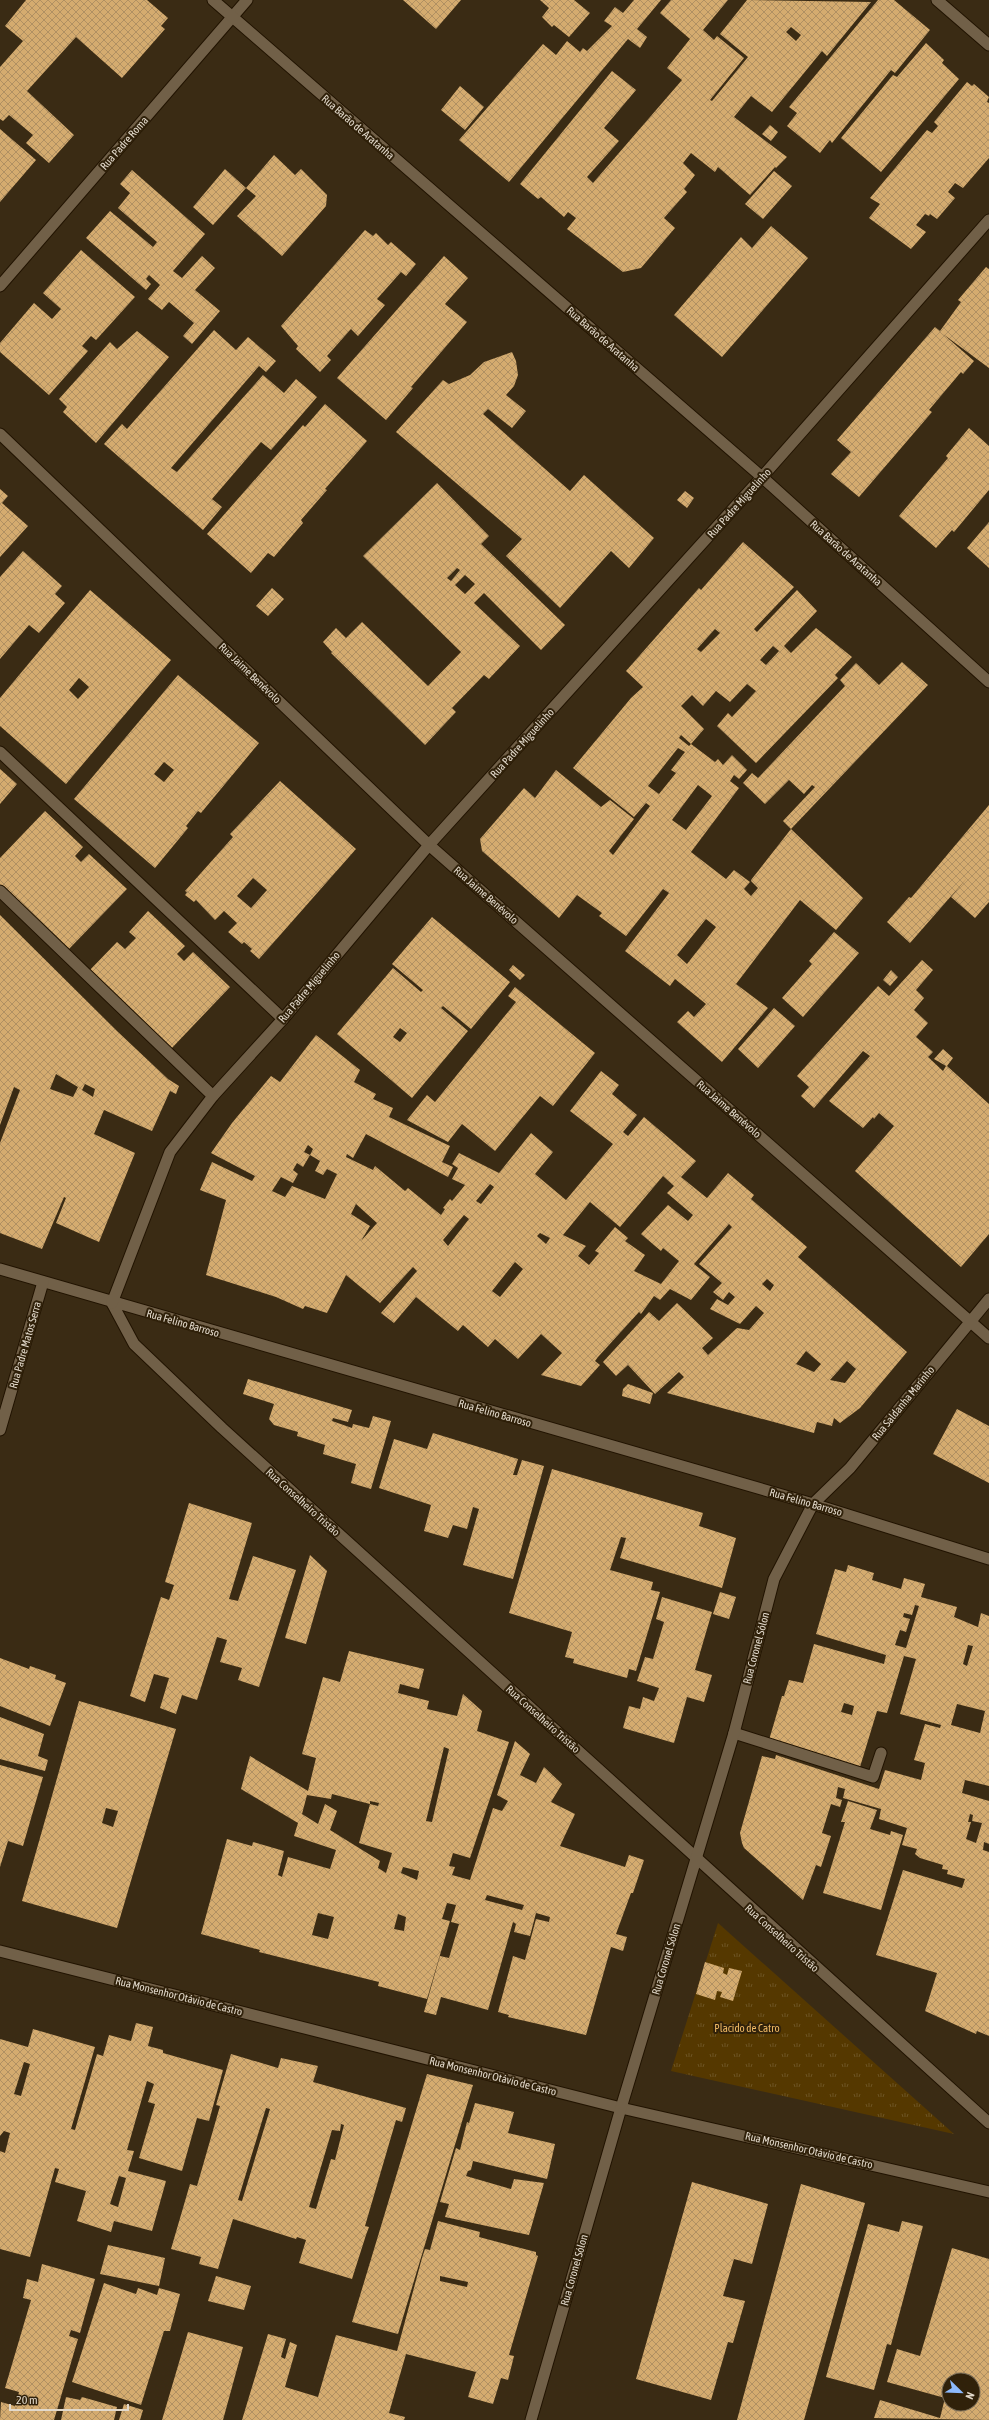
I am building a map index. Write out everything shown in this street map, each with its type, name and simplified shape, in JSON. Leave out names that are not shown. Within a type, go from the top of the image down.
[{"type":"street","name":"Rua Barão de Aratanha","points":[[213,0],[762,477],[989,682]]},
{"type":"street","name":"Rua Padre Roma","points":[[0,286],[247,0]]},
{"type":"street","points":[[937,0],[989,46]]},
{"type":"street","name":"Rua Padre Miguelinho","points":[[112,1303],[170,1152],[213,1096],[283,1018],[429,845],[762,477],[989,220]]},
{"type":"street","name":"Rua Jaime Benévolo","points":[[0,434],[429,845],[989,1338]]},
{"type":"street","points":[[0,752],[283,1018]]},
{"type":"street","points":[[0,891],[213,1096]]},
{"type":"street","name":"Rua Felino Barroso","points":[[0,1269],[112,1303],[814,1504],[989,1559]]},
{"type":"street","name":"Rua Padre Matos Serra","points":[[0,1430],[43,1282]]},
{"type":"street","name":"Rua Saldanha Marinho","points":[[814,1504],[850,1468],[989,1299]]},
{"type":"street","name":"Rua Conselheiro Tristão","points":[[112,1303],[134,1344],[222,1428],[989,2124]]},
{"type":"street","name":"Rua Coronel Sólon","points":[[531,2420],[621,2108],[734,1733],[774,1579],[814,1504]]},
{"type":"street","points":[[734,1733],[873,1777],[881,1753]]},
{"type":"street","name":"Rua Monsenhor Otávio de Castro","points":[[0,1951],[621,2108],[989,2192]]},
{"type":"green space","name":"Placido de Catro","points":[[718,1923],[954,2134],[671,2071]]},
{"type":"building","points":[[26,0],[147,0],[168,18],[161,26],[165,29],[122,78],[76,37],[27,91],[74,135],[49,163],[26,143],[33,135],[9,115],[3,121],[0,119],[0,67],[23,41],[5,26]]},
{"type":"building","points":[[403,0],[461,0],[436,29]]},
{"type":"building","points":[[540,0],[574,0],[590,13],[569,37],[554,25],[552,27],[542,17],[549,8]]},
{"type":"building","points":[[634,0],[661,0],[637,29],[647,37],[640,48],[628,39],[509,182],[459,140],[543,44],[556,55],[567,41],[580,52],[583,48],[587,51],[612,26],[604,21],[615,7],[623,13]]},
{"type":"building","points":[[671,0],[728,0],[703,30],[714,40],[717,36],[744,58],[710,100],[712,101],[748,57],[720,34],[747,0],[871,2],[827,56],[822,51],[772,112],[751,96],[734,117],[787,157],[776,168],[775,167],[750,195],[718,167],[715,172],[691,153],[683,163],[695,175],[684,189],[687,192],[664,218],[675,228],[641,268],[623,272],[567,229],[576,218],[568,212],[564,217],[541,197],[538,199],[520,184],[612,71],[636,90],[604,128],[619,141],[587,177],[593,183],[682,80],[667,68],[690,39],[660,13]],"holes":[[[791,27],[801,35],[796,41],[786,32]]]},
{"type":"building","points":[[878,0],[894,0],[930,30],[895,73],[891,70],[832,143],[830,140],[820,153],[787,126],[797,113],[789,107]]},
{"type":"building","points":[[926,43],[944,60],[942,63],[959,79],[881,172],[841,138],[893,75],[897,77]]},
{"type":"building","points":[[967,82],[972,86],[974,84],[989,97],[987,102],[989,103],[989,158],[963,188],[955,183],[948,192],[955,198],[937,219],[930,214],[929,216],[925,214],[916,225],[926,232],[911,249],[869,218],[880,204],[870,198],[927,130],[932,133],[938,126],[934,122]]},
{"type":"building","points":[[460,86],[484,107],[465,130],[441,110]]},
{"type":"building","points":[[770,125],[778,132],[771,141],[762,134]]},
{"type":"building","points":[[0,129],[36,160],[0,202]]},
{"type":"building","points":[[274,155],[295,175],[301,169],[327,195],[326,206],[282,256],[237,216],[256,196],[246,188]]},
{"type":"building","points":[[225,169],[246,188],[213,225],[193,207]]},
{"type":"building","points":[[132,170],[205,234],[173,271],[182,278],[202,256],[215,268],[195,290],[220,311],[192,344],[183,336],[194,323],[169,302],[162,310],[148,299],[160,285],[149,275],[146,279],[151,284],[146,290],[86,238],[110,211],[153,247],[157,242],[118,208],[130,193],[120,184]]},
{"type":"building","points":[[774,171],[792,186],[763,219],[745,204]]},
{"type":"building","points":[[771,226],[808,258],[722,357],[674,315],[741,237],[752,248]]},
{"type":"building","points":[[365,230],[373,236],[376,233],[388,245],[391,242],[416,264],[406,276],[401,272],[377,299],[385,305],[358,336],[351,329],[327,356],[331,360],[320,372],[296,349],[298,346],[281,326]]},
{"type":"building","points":[[81,250],[135,297],[96,340],[91,336],[82,346],[88,351],[49,395],[0,352],[0,343],[34,303],[52,319],[61,309],[43,293]]},
{"type":"building","points":[[444,256],[468,278],[445,304],[467,322],[411,387],[413,388],[386,420],[337,378]]},
{"type":"building","points":[[986,267],[989,269],[989,368],[943,334],[974,361],[963,374],[961,372],[929,410],[932,412],[859,497],[831,474],[851,452],[837,440],[935,327],[940,331],[961,302],[958,300]]},
{"type":"building","points":[[214,330],[236,350],[248,337],[276,361],[266,372],[259,366],[171,468],[177,472],[263,375],[284,393],[296,379],[317,397],[271,450],[261,442],[212,499],[222,507],[203,530],[104,444],[122,424],[127,429]]},
{"type":"building","points":[[137,331],[169,357],[96,443],[63,412],[67,407],[59,399],[110,342],[117,349]]},
{"type":"building","points":[[512,352],[516,361],[518,375],[514,386],[506,395],[526,411],[512,428],[488,409],[483,414],[570,491],[584,475],[654,538],[629,568],[611,551],[560,608],[506,556],[522,539],[396,432],[443,380],[449,384],[470,375],[484,362]]},
{"type":"building","points":[[325,404],[367,441],[325,489],[327,490],[301,520],[303,523],[274,557],[268,553],[251,573],[207,534],[303,425],[305,427]]},
{"type":"building","points":[[969,428],[989,446],[989,490],[954,532],[952,530],[936,548],[899,516],[948,458],[946,456]]},
{"type":"building","points":[[437,483],[489,536],[481,544],[565,625],[541,650],[484,593],[474,603],[520,646],[489,679],[484,675],[452,708],[456,712],[425,745],[331,653],[332,652],[323,642],[336,628],[346,638],[362,622],[428,686],[461,652],[363,556]],"holes":[[[457,568],[460,570],[451,581],[447,578]],[[465,575],[475,584],[465,594],[455,585]]]},
{"type":"building","points":[[0,489],[8,496],[2,503],[28,526],[0,557]]},
{"type":"building","points":[[685,491],[694,498],[687,508],[677,500]]},
{"type":"building","points":[[989,522],[989,568],[967,548]]},
{"type":"building","points":[[743,542],[794,587],[754,629],[757,632],[797,590],[817,611],[784,646],[791,653],[816,628],[852,657],[835,675],[838,678],[756,763],[717,726],[728,713],[732,717],[756,691],[747,684],[730,702],[716,691],[703,706],[692,695],[681,706],[704,729],[691,744],[715,762],[718,759],[723,765],[732,755],[747,770],[739,779],[734,775],[730,781],[739,788],[691,852],[726,879],[734,870],[750,882],[744,889],[751,896],[758,888],[751,880],[791,829],[863,898],[836,930],[800,900],[736,984],[768,1008],[722,1062],[677,1022],[688,1011],[694,1017],[706,1004],[675,979],[670,986],[625,951],[669,893],[663,889],[626,936],[599,916],[602,913],[577,895],[559,918],[482,851],[480,839],[524,788],[535,798],[556,770],[601,807],[610,800],[634,819],[609,851],[613,855],[650,806],[646,803],[634,817],[573,768],[631,698],[643,687],[626,671],[699,588],[701,590]],"holes":[[[715,629],[720,633],[701,652],[697,649]],[[773,646],[779,651],[766,665],[760,660]],[[681,735],[691,744],[689,746],[679,738]],[[678,748],[685,752],[671,770],[676,773],[659,794],[648,786]],[[698,785],[712,796],[686,830],[672,820]],[[706,919],[716,927],[687,964],[677,955]]]},
{"type":"building","points":[[23,551],[62,586],[55,594],[65,603],[39,633],[29,625],[0,659],[0,577]]},
{"type":"building","points":[[272,588],[284,599],[268,616],[256,606]]},
{"type":"building","points":[[90,590],[171,660],[66,784],[0,726],[0,698]],"holes":[[[79,678],[89,687],[78,699],[69,690]]]},
{"type":"building","points":[[902,662],[928,685],[791,829],[783,821],[815,787],[812,785],[804,794],[789,780],[765,804],[743,783],[752,773],[758,778],[845,686],[840,680],[856,663],[879,685]]},
{"type":"building","points":[[178,675],[259,743],[201,813],[198,811],[186,826],[188,828],[155,868],[74,799]],"holes":[[[164,762],[174,770],[164,782],[154,774]]]},
{"type":"building","points":[[0,769],[17,784],[0,804]]},
{"type":"building","points":[[280,781],[356,849],[259,959],[250,951],[252,949],[244,942],[242,944],[228,932],[237,923],[224,911],[215,920],[196,900],[194,902],[185,895],[187,892],[185,891],[233,837],[230,834]],"holes":[[[253,878],[267,890],[251,908],[237,896]]]},
{"type":"building","points":[[989,805],[989,902],[975,918],[951,897],[967,878],[910,943],[887,922],[909,897],[911,898]]},
{"type":"building","points":[[45,811],[83,847],[75,856],[81,862],[89,854],[127,889],[68,950],[0,886],[0,858]]},
{"type":"building","points":[[148,911],[185,946],[177,954],[184,961],[193,952],[230,987],[170,1050],[88,972],[117,942],[125,949],[136,938],[129,932]]},
{"type":"building","points":[[0,915],[118,1032],[168,1079],[179,1086],[176,1094],[170,1091],[152,1131],[104,1110],[94,1134],[135,1153],[99,1242],[56,1223],[66,1198],[64,1197],[42,1249],[0,1233],[0,1143],[20,1090],[14,1087],[0,1125]],"holes":[[[56,1074],[78,1087],[73,1097],[50,1089]],[[85,1084],[95,1089],[93,1097],[82,1090]]]},
{"type":"building","points":[[432,917],[510,982],[471,1029],[443,1006],[441,1008],[468,1031],[412,1098],[337,1034],[393,968],[421,992],[423,990],[392,964]],"holes":[[[400,1028],[407,1033],[400,1042],[393,1037]]]},
{"type":"building","points":[[834,932],[859,953],[803,1017],[782,998],[812,964],[809,961]]},
{"type":"building","points":[[922,960],[933,970],[916,990],[924,998],[914,1010],[928,1023],[916,1037],[933,1052],[928,1057],[943,1071],[946,1066],[934,1059],[943,1049],[953,1058],[947,1066],[989,1104],[989,1234],[961,1267],[855,1171],[894,1126],[879,1113],[863,1128],[829,1101],[870,1056],[863,1051],[814,1108],[801,1096],[809,1087],[797,1076],[878,986],[889,996]]},
{"type":"building","points":[[513,965],[525,975],[520,980],[509,970]]},
{"type":"building","points":[[891,970],[898,977],[890,986],[883,980]]},
{"type":"building","points":[[515,987],[595,1053],[553,1106],[540,1096],[495,1151],[462,1124],[448,1142],[407,1120],[427,1095],[435,1102],[516,1002],[508,996]]},
{"type":"building","points":[[774,1008],[795,1026],[758,1068],[738,1049]]},
{"type":"building","points":[[316,1035],[360,1070],[354,1082],[376,1094],[373,1099],[393,1108],[389,1117],[450,1146],[442,1162],[453,1167],[448,1177],[366,1134],[353,1158],[347,1154],[346,1157],[373,1170],[375,1166],[405,1191],[408,1188],[441,1215],[445,1209],[443,1208],[450,1199],[452,1201],[465,1185],[452,1179],[458,1168],[452,1164],[459,1153],[499,1173],[531,1133],[553,1152],[535,1174],[566,1200],[613,1144],[570,1111],[601,1071],[619,1085],[612,1094],[637,1115],[623,1132],[628,1136],[644,1117],[696,1161],[681,1177],[707,1198],[728,1173],[754,1195],[751,1199],[807,1247],[798,1257],[907,1352],[860,1408],[840,1423],[834,1418],[832,1426],[817,1422],[814,1433],[667,1393],[684,1377],[679,1372],[655,1394],[628,1365],[616,1376],[603,1362],[649,1312],[659,1321],[677,1303],[713,1338],[702,1348],[708,1355],[737,1328],[749,1330],[764,1313],[756,1306],[740,1324],[710,1309],[717,1299],[728,1305],[735,1297],[729,1292],[723,1300],[713,1292],[722,1283],[699,1264],[732,1227],[729,1224],[694,1264],[710,1277],[691,1300],[670,1289],[660,1300],[654,1296],[641,1314],[639,1312],[598,1357],[595,1361],[600,1365],[581,1386],[541,1375],[562,1353],[541,1334],[518,1359],[495,1339],[488,1347],[463,1325],[458,1331],[416,1297],[394,1323],[381,1313],[417,1271],[413,1267],[380,1303],[346,1275],[327,1313],[305,1306],[303,1309],[276,1297],[206,1275],[226,1200],[200,1190],[212,1162],[252,1181],[255,1176],[211,1153],[232,1123],[271,1076],[280,1082]],"holes":[[[308,1145],[313,1149],[310,1155],[304,1152]],[[310,1155],[320,1161],[315,1171],[323,1175],[327,1169],[337,1174],[325,1199],[292,1186],[285,1197],[272,1191],[281,1177],[293,1183],[298,1174],[293,1170],[297,1163],[303,1167]],[[663,1176],[674,1186],[667,1193],[693,1215],[688,1221],[668,1205],[641,1234],[661,1251],[663,1248],[679,1261],[661,1284],[634,1271],[645,1255],[625,1241],[628,1238],[615,1227],[595,1251],[599,1253],[589,1265],[578,1256],[586,1246],[563,1235],[590,1202],[620,1227]],[[490,1184],[494,1187],[481,1204],[476,1201]],[[356,1204],[377,1223],[361,1241],[370,1226],[351,1214]],[[464,1215],[469,1219],[448,1246],[443,1240]],[[540,1233],[550,1238],[546,1244],[537,1236]],[[515,1262],[523,1269],[500,1297],[492,1291]],[[767,1279],[774,1285],[770,1291],[762,1284]],[[806,1351],[821,1364],[814,1372],[796,1364]],[[847,1361],[856,1369],[845,1383],[830,1380]]]},
{"type":"building","points":[[248,1379],[352,1410],[348,1422],[333,1418],[332,1421],[352,1428],[353,1424],[369,1428],[373,1416],[391,1421],[371,1489],[351,1483],[356,1464],[323,1454],[325,1445],[297,1436],[298,1432],[274,1425],[269,1419],[274,1404],[243,1394]]},
{"type":"building","points":[[628,1384],[653,1393],[650,1404],[622,1396],[623,1389]]},
{"type":"building","points":[[957,1409],[989,1426],[989,1483],[933,1454]]},
{"type":"building","points":[[433,1433],[518,1459],[513,1475],[517,1475],[522,1460],[544,1466],[513,1579],[463,1565],[479,1509],[473,1507],[467,1529],[453,1525],[448,1538],[424,1531],[431,1505],[379,1488],[394,1439],[427,1449]]},
{"type":"building","points":[[552,1469],[703,1513],[699,1526],[736,1538],[722,1588],[620,1558],[626,1538],[621,1537],[610,1570],[653,1582],[651,1590],[660,1592],[636,1671],[629,1669],[627,1678],[573,1663],[574,1659],[565,1657],[572,1632],[509,1613]]},
{"type":"building","points":[[189,1503],[252,1523],[229,1599],[238,1601],[253,1556],[296,1570],[259,1687],[238,1680],[242,1668],[220,1662],[227,1640],[217,1637],[197,1700],[182,1695],[176,1714],[160,1708],[169,1678],[154,1674],[145,1702],[130,1696],[161,1597],[169,1600],[174,1585],[165,1582]]},
{"type":"building","points":[[310,1555],[327,1571],[306,1644],[285,1638]]},
{"type":"building","points":[[848,1565],[874,1573],[872,1580],[901,1589],[904,1578],[925,1584],[921,1597],[957,1607],[954,1617],[978,1627],[981,1613],[989,1616],[989,1786],[965,1780],[962,1793],[989,1801],[989,1844],[984,1842],[983,1850],[989,1852],[989,2036],[977,2031],[976,2034],[925,2011],[937,1973],[876,1955],[903,1870],[962,1888],[965,1879],[947,1874],[948,1870],[942,1869],[943,1865],[920,1858],[915,1854],[917,1849],[902,1845],[907,1828],[879,1819],[881,1809],[843,1798],[845,1789],[838,1787],[836,1798],[842,1800],[840,1807],[831,1804],[822,1833],[831,1836],[821,1867],[816,1865],[803,1900],[744,1848],[742,1843],[740,1833],[762,1756],[775,1759],[776,1755],[879,1789],[885,1770],[921,1780],[925,1763],[914,1760],[925,1724],[940,1728],[941,1725],[900,1714],[916,1659],[904,1656],[887,1713],[877,1711],[860,1767],[769,1740],[782,1696],[784,1696],[789,1680],[803,1683],[814,1644],[884,1664],[886,1655],[816,1634],[835,1569],[846,1572]],"holes":[[[915,1605],[919,1606],[906,1648],[895,1645],[900,1630],[906,1632],[910,1619],[903,1617],[904,1613],[912,1615]],[[968,1645],[973,1646],[967,1666],[963,1664]],[[844,1703],[854,1706],[852,1715],[841,1712]],[[957,1704],[985,1711],[980,1733],[951,1725]],[[970,1814],[973,1815],[972,1821],[982,1823],[976,1843],[966,1839],[971,1822],[968,1822]]]},
{"type":"building","points":[[720,1592],[736,1597],[729,1619],[713,1614]]},
{"type":"building","points":[[662,1597],[712,1612],[695,1670],[712,1675],[704,1702],[687,1697],[674,1743],[623,1728],[629,1706],[640,1709],[643,1697],[654,1701],[659,1688],[637,1681],[645,1657],[653,1659],[664,1622],[656,1619]]},
{"type":"building","points":[[349,1651],[424,1669],[419,1689],[400,1684],[398,1693],[429,1701],[427,1709],[457,1716],[463,1694],[482,1711],[477,1731],[509,1742],[470,1858],[453,1853],[449,1866],[455,1867],[452,1875],[470,1880],[493,1808],[502,1811],[508,1801],[497,1795],[515,1741],[530,1754],[520,1775],[536,1783],[544,1767],[562,1784],[551,1802],[575,1814],[560,1846],[625,1867],[629,1855],[644,1860],[633,1893],[631,1893],[616,1934],[627,1937],[623,1951],[611,1947],[586,2035],[508,2017],[509,2015],[498,2012],[513,1956],[525,1960],[536,1919],[549,1922],[550,1917],[536,1913],[530,1936],[514,1932],[516,1924],[513,1922],[488,2010],[441,1997],[436,2015],[424,2012],[440,1956],[449,1958],[459,1924],[451,1922],[456,1905],[447,1903],[442,1919],[450,1921],[427,1999],[378,1986],[379,1982],[259,1952],[260,1950],[201,1934],[227,1839],[252,1846],[253,1842],[284,1851],[278,1875],[282,1877],[288,1857],[330,1869],[336,1850],[294,1836],[298,1823],[241,1789],[250,1756],[308,1791],[316,1758],[302,1754],[323,1677],[340,1682]],"holes":[[[444,1747],[449,1749],[432,1822],[426,1821]],[[332,1794],[370,1804],[359,1843],[392,1853],[386,1873],[378,1868],[380,1861],[330,1830],[337,1811],[325,1804],[318,1824],[302,1814],[307,1795],[331,1799]],[[370,1801],[379,1803],[378,1806],[370,1804]],[[403,1867],[419,1871],[417,1880],[401,1873]],[[487,1895],[524,1905],[522,1910],[485,1900]],[[318,1913],[334,1917],[328,1939],[312,1935]],[[398,1914],[406,1917],[404,1931],[394,1929]]]},
{"type":"building","points":[[0,1658],[29,1669],[30,1666],[56,1675],[55,1679],[66,1683],[50,1726],[0,1706]]},
{"type":"building","points":[[79,1701],[176,1729],[117,1928],[22,1901]],"holes":[[[106,1808],[118,1811],[113,1827],[102,1823]]]},
{"type":"building","points":[[0,1717],[44,1734],[38,1756],[48,1760],[45,1771],[0,1759]]},
{"type":"building","points":[[0,1765],[43,1777],[23,1846],[8,1841],[0,1867]]},
{"type":"building","points":[[848,1801],[877,1810],[870,1829],[890,1835],[891,1831],[903,1835],[881,1910],[823,1893],[845,1822],[841,1822]]},
{"type":"building","points":[[705,1962],[724,1968],[723,1973],[727,1975],[729,1968],[742,1971],[733,2001],[720,1997],[722,1992],[717,1991],[715,2000],[696,1994]]},
{"type":"building","points":[[136,2023],[153,2027],[148,2046],[163,2050],[163,2053],[223,2070],[209,2121],[197,2118],[182,2171],[139,2158],[155,2104],[148,2102],[154,2084],[147,2081],[127,2150],[134,2151],[128,2171],[166,2181],[152,2231],[114,2221],[111,2232],[77,2221],[86,2191],[55,2182],[59,2169],[55,2168],[30,2257],[0,2249],[0,2151],[5,2153],[10,2133],[4,2131],[0,2136],[0,2039],[28,2047],[33,2029],[95,2047],[71,2129],[75,2130],[97,2054],[103,2056],[109,2035],[131,2041]],"holes":[[[24,2062],[30,2064],[21,2096],[14,2094]],[[119,2176],[126,2178],[118,2207],[110,2204]]]},
{"type":"building","points":[[231,2054],[278,2068],[281,2058],[318,2066],[313,2082],[406,2108],[402,2122],[396,2120],[365,2226],[369,2227],[352,2279],[299,2263],[306,2240],[297,2237],[296,2239],[233,2219],[218,2269],[199,2264],[201,2257],[171,2249],[190,2184],[197,2186],[220,2106],[216,2105]],"holes":[[[266,2108],[270,2109],[242,2201],[238,2200]],[[341,2124],[344,2125],[335,2160],[331,2159],[316,2209],[309,2207],[332,2130],[340,2131]]]},
{"type":"building","points":[[427,2074],[473,2085],[398,2334],[352,2322]]},
{"type":"building","points":[[475,2103],[514,2112],[508,2133],[555,2144],[547,2179],[473,2161],[471,2170],[468,2171],[466,2176],[511,2189],[514,2179],[544,2183],[529,2235],[445,2217],[449,2204],[440,2202],[456,2148],[460,2150],[467,2122],[469,2123]]},
{"type":"building","points":[[692,2182],[768,2204],[752,2264],[734,2259],[723,2296],[745,2301],[733,2343],[728,2342],[711,2400],[636,2379]]},
{"type":"building","points":[[801,2184],[865,2203],[804,2420],[737,2420]]},
{"type":"building","points":[[438,2221],[480,2232],[479,2237],[536,2252],[536,2255],[538,2256],[509,2355],[514,2356],[508,2380],[501,2378],[493,2404],[468,2397],[476,2372],[406,2354],[389,2413],[405,2417],[404,2420],[242,2420],[268,2334],[286,2339],[281,2357],[285,2359],[290,2342],[297,2345],[285,2387],[318,2397],[336,2335],[397,2351],[422,2258],[425,2249],[430,2250]],"holes":[[[440,2276],[468,2282],[467,2287],[440,2281]]]},
{"type":"building","points":[[902,2221],[923,2226],[891,2345],[887,2344],[874,2390],[826,2377],[868,2224],[899,2232]]},
{"type":"building","points":[[108,2245],[165,2258],[159,2286],[100,2274]]},
{"type":"building","points":[[952,2248],[989,2259],[989,2420],[874,2418],[880,2400],[940,2418],[942,2412],[981,2412],[981,2372],[941,2372],[941,2397],[887,2382],[897,2349],[920,2356]]},
{"type":"building","points":[[42,2264],[95,2279],[80,2333],[71,2330],[69,2336],[78,2339],[54,2420],[0,2420],[1,2402],[15,2406],[19,2392],[5,2388],[31,2300],[23,2298],[27,2279],[38,2282]]},
{"type":"building","points":[[216,2276],[251,2286],[244,2310],[208,2301]]},
{"type":"building","points":[[104,2283],[136,2294],[138,2288],[157,2295],[159,2288],[180,2294],[170,2331],[164,2331],[141,2405],[72,2382]]},
{"type":"building","points":[[188,2332],[243,2347],[223,2420],[162,2420]]},
{"type":"building","points":[[66,2397],[80,2400],[82,2397],[117,2407],[114,2420],[61,2420]]},
{"type":"building","points":[[124,2404],[143,2410],[140,2420],[119,2420]]}]
